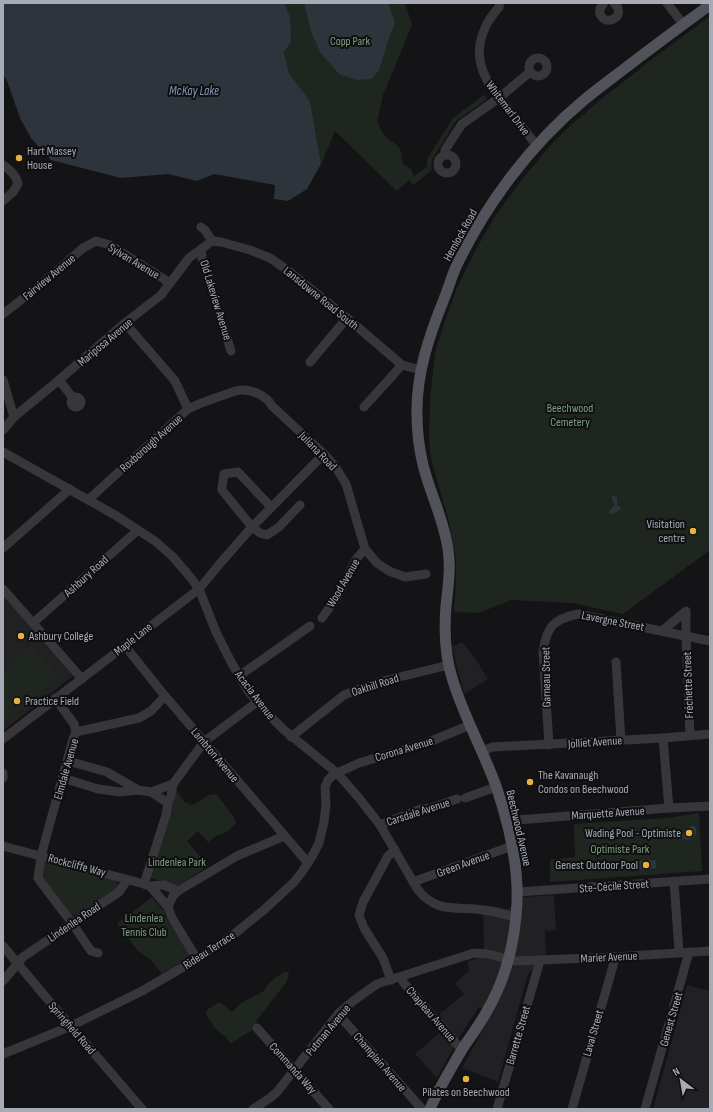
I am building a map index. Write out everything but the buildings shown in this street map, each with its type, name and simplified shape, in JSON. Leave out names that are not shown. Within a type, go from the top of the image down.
[{"type":"main road","name":"Hemlock Road","points":[[449,566],[444,528],[422,463],[418,438],[417,394],[421,370],[433,325],[455,270],[480,222],[511,177],[537,146],[584,100],[710,5]]},
{"type":"main road","name":"Beechwood Avenue","points":[[430,1109],[462,1050],[492,1004],[500,986],[509,960],[516,917],[518,892],[512,846],[496,787],[452,680],[448,665],[446,644],[446,606],[449,584],[449,566]]},
{"type":"street","name":"Whitemarl Drive","points":[[500,3],[499,7],[485,26],[480,40],[479,53],[481,68],[485,77],[499,98],[537,146]]},
{"type":"street","points":[[604,3],[601,6],[600,12],[603,18],[609,20],[615,19],[618,14],[618,8],[614,3]]},
{"type":"street","points":[[667,3],[683,24]]},
{"type":"street","points":[[445,155],[445,150],[462,124],[499,98],[530,72]]},
{"type":"street","points":[[3,166],[14,174],[18,182],[17,188],[3,202]]},
{"type":"street","points":[[201,226],[212,241],[201,249]]},
{"type":"street","name":"Sylvan Avenue","points":[[96,241],[110,245],[164,279],[169,284]]},
{"type":"street","name":"Fairview Avenue","points":[[3,314],[38,288],[83,248],[96,241]]},
{"type":"street","name":"Lansdowne Road South","points":[[212,241],[250,250],[270,258],[290,272],[402,365],[421,370]]},
{"type":"street","name":"Mariposa Avenue","points":[[3,430],[14,417],[125,323],[161,295],[189,258],[201,249]]},
{"type":"street","name":"Old Lakeview Avenue","points":[[201,249],[202,258],[231,351]]},
{"type":"street","points":[[310,362],[346,318]]},
{"type":"street","name":"Roxborough Avenue","points":[[88,500],[188,408],[175,381],[125,323]]},
{"type":"street","points":[[364,407],[402,365]]},
{"type":"street","points":[[3,380],[14,417]]},
{"type":"street","points":[[59,380],[73,398]]},
{"type":"street","name":"Juliana Road","points":[[188,408],[237,391],[243,390],[259,394],[270,402],[272,406],[335,466],[346,484],[365,549],[377,562],[389,571],[405,577],[426,574]]},
{"type":"street","name":"Acacia Avenue","points":[[3,452],[70,489],[138,530],[173,557],[199,589],[218,636],[239,676],[257,702],[291,737],[337,773],[359,798],[380,824],[413,882],[426,900],[437,906],[482,910],[516,917]]},
{"type":"street","name":"Maple Lane","points":[[3,739],[199,589],[252,527],[324,454]]},
{"type":"street","points":[[271,507],[238,472],[224,474],[222,490],[252,527],[260,533],[267,535],[279,527],[300,505]]},
{"type":"street","points":[[3,548],[70,489]]},
{"type":"street","name":"Ashbury Road","points":[[33,623],[138,530]]},
{"type":"street","name":"Wood Avenue","points":[[322,618],[337,597],[357,558],[365,549]]},
{"type":"street","points":[[3,589],[82,679]]},
{"type":"street","name":"Lavergne Street","points":[[662,631],[686,611],[686,636]]},
{"type":"street","name":"Lavergne Street","points":[[565,617],[578,614],[710,641]]},
{"type":"street","name":"Garneau Street","points":[[548,745],[543,651],[545,638],[552,625],[565,617]]},
{"type":"street","points":[[239,676],[310,626]]},
{"type":"street","name":"Fréchette Street","points":[[686,636],[690,735]]},
{"type":"street","name":"Lambton Avenue","points":[[125,646],[165,696],[308,863]]},
{"type":"street","points":[[616,662],[621,740]]},
{"type":"street","name":"Oakhill Road","points":[[291,737],[344,695],[379,682],[448,665]]},
{"type":"street","name":"Elmdale Avenue","points":[[98,953],[91,951],[38,878],[42,856],[76,732],[140,718],[151,711],[165,696]]},
{"type":"street","points":[[55,698],[74,724],[76,732]]},
{"type":"street","points":[[197,959],[172,918],[168,907],[147,885],[173,784],[201,746],[209,738],[257,702]]},
{"type":"street","name":"Corona Avenue","points":[[337,773],[359,763],[429,742],[470,725]]},
{"type":"street","name":"Jolliet Avenue","points":[[481,751],[493,747],[548,745],[710,734]]},
{"type":"street","points":[[663,738],[669,808]]},
{"type":"street","points":[[68,761],[107,772],[138,790]]},
{"type":"street","points":[[3,773],[3,778]]},
{"type":"street","name":"Rideau Terrace","points":[[3,1054],[71,1026],[142,991],[197,959],[233,935],[265,909],[294,882],[314,853],[322,833],[325,814],[326,783],[337,773]]},
{"type":"street","points":[[63,778],[98,789],[120,792],[138,790],[151,792],[168,803]]},
{"type":"street","points":[[151,792],[173,784]]},
{"type":"street","name":"Carsdale Avenue","points":[[380,824],[421,809],[431,808],[496,787]]},
{"type":"street","name":"Marquette Avenue","points":[[506,821],[710,806]]},
{"type":"street","points":[[168,907],[172,896],[178,891],[237,856],[284,836]]},
{"type":"street","name":"Rockcliffe Way","points":[[3,846],[147,885],[164,885],[178,891]]},
{"type":"street","name":"Green Avenue","points":[[413,882],[512,846]]},
{"type":"street","name":"Chapleau Avenue","points":[[391,980],[383,958],[364,928],[359,915],[363,902],[388,856],[395,850]]},
{"type":"street","name":"Ste-Cécile Street","points":[[518,892],[710,879]]},
{"type":"street","name":"Lindenlea Road","points":[[3,981],[23,957],[119,892],[128,880]]},
{"type":"street","points":[[674,881],[679,952]]},
{"type":"street","name":"Springfield Road","points":[[3,946],[142,1109]]},
{"type":"street","name":"Marier Avenue","points":[[509,960],[540,961],[710,950]]},
{"type":"street","name":"Genest Street","points":[[645,1109],[690,952]]},
{"type":"street","name":"Putman Avenue","points":[[254,1109],[270,1098],[295,1070],[338,1014],[353,1000],[377,984],[474,953],[488,954],[509,960]]},
{"type":"street","name":"Laval Street","points":[[572,1109],[614,957]]},
{"type":"street","name":"Barrette Street","points":[[497,1109],[540,961]]},
{"type":"street","name":"Chapleau Avenue","points":[[401,977],[403,982],[462,1050]]},
{"type":"street","name":"Champlain Avenue","points":[[338,1014],[422,1109]]},
{"type":"street","name":"Commanda Way","points":[[257,1028],[329,1109]]},
{"type":"shaded area","name":"Ashbury College","points":[[3,596],[73,676],[3,731]]},
{"type":"shaded area","points":[[462,642],[475,658],[488,679],[464,694],[452,647]]},
{"type":"shaded area","points":[[554,895],[556,930],[545,931],[546,955],[528,974],[498,1082],[462,1068],[492,1013],[479,1007],[460,1036],[437,1078],[415,1054],[446,1027],[437,1016],[464,994],[455,983],[469,971],[468,961],[483,957],[483,905],[508,909],[525,897]]},
{"type":"shaded area","points":[[687,985],[710,991],[710,1109],[653,1109]]},
{"type":"green space","name":"Copp Park","points":[[278,3],[405,3],[412,25],[383,95],[377,122],[386,137],[399,147],[404,164],[410,168],[414,176],[427,167],[429,156],[453,118],[484,95],[487,99],[456,121],[433,158],[431,164],[432,170],[413,185],[409,180],[397,191],[335,131],[321,164],[310,101],[289,73],[284,52],[291,42]]},
{"type":"green space","name":"Beechwood Cemetery","points":[[710,16],[710,550],[623,614],[573,603],[511,600],[479,613],[454,612],[456,558],[449,521],[433,467],[429,436],[430,401],[435,352],[456,290],[476,249],[496,215],[520,182],[548,148],[570,126],[605,96]]},
{"type":"green space","name":"Practice Field","points":[[31,645],[59,676],[3,725],[3,670]]},
{"type":"green space","name":"Lindenlea Park","points":[[177,791],[185,803],[187,802],[190,805],[197,803],[207,796],[218,796],[235,819],[236,823],[228,831],[216,836],[208,842],[198,831],[187,841],[208,866],[178,886],[150,878]]},
{"type":"green space","name":"Optimiste Park","points":[[699,813],[702,871],[550,882],[550,860],[575,857],[574,824],[667,818]]},
{"type":"green space","name":"Lindenlea Park","points":[[51,860],[116,880],[119,888],[80,914],[70,915],[42,879],[41,870],[45,862]]},
{"type":"green space","name":"Lindenlea Park","points":[[152,897],[164,911],[166,918],[189,953],[188,958],[162,974],[151,960],[138,951],[117,924]]},
{"type":"green space","points":[[286,971],[289,973],[287,981],[257,1020],[252,1030],[230,1043],[225,1036],[216,1030],[207,1016],[207,1010],[218,1003],[221,1003],[232,1012],[241,1003],[264,991],[267,985]]},
{"type":"water","name":"McKay Lake","points":[[3,3],[284,3],[290,17],[291,42],[284,52],[289,73],[310,101],[321,164],[307,189],[288,201],[274,199],[275,185],[214,174],[197,181],[168,174],[121,178],[51,160],[31,138],[20,118],[7,81],[3,74]]},
{"type":"water","points":[[304,3],[388,3],[395,23],[379,70],[371,79],[357,80],[339,74],[320,52],[311,31]]},
{"type":"water","points":[[614,495],[617,498],[617,506],[620,507],[620,510],[612,514],[608,513],[615,505],[611,497]]},
{"type":"water","name":"Wading Pool - Optimiste","points":[[691,826],[696,828],[696,834],[690,839],[684,839],[681,834]]},
{"type":"water","name":"Genest Outdoor Pool","points":[[656,860],[656,868],[636,870],[636,861]]},
{"type":"place","name":"Hart Massey House","points":[[19,158]]},
{"type":"place","name":"Visitation centre","points":[[693,531]]},
{"type":"place","name":"Ashbury College","points":[[21,636]]},
{"type":"place","name":"Practice Field","points":[[17,701]]},
{"type":"place","name":"The Kavanaugh Condos on Beechwood","points":[[530,782]]},
{"type":"place","name":"Wading Pool - Optimiste","points":[[689,833]]},
{"type":"place","name":"Genest Outdoor Pool","points":[[646,865]]},
{"type":"place","name":"Pilates on Beechwood","points":[[466,1079]]},
{"type":"park label","name":"Lindenlea Tennis Club","points":[[144,925]]}]
